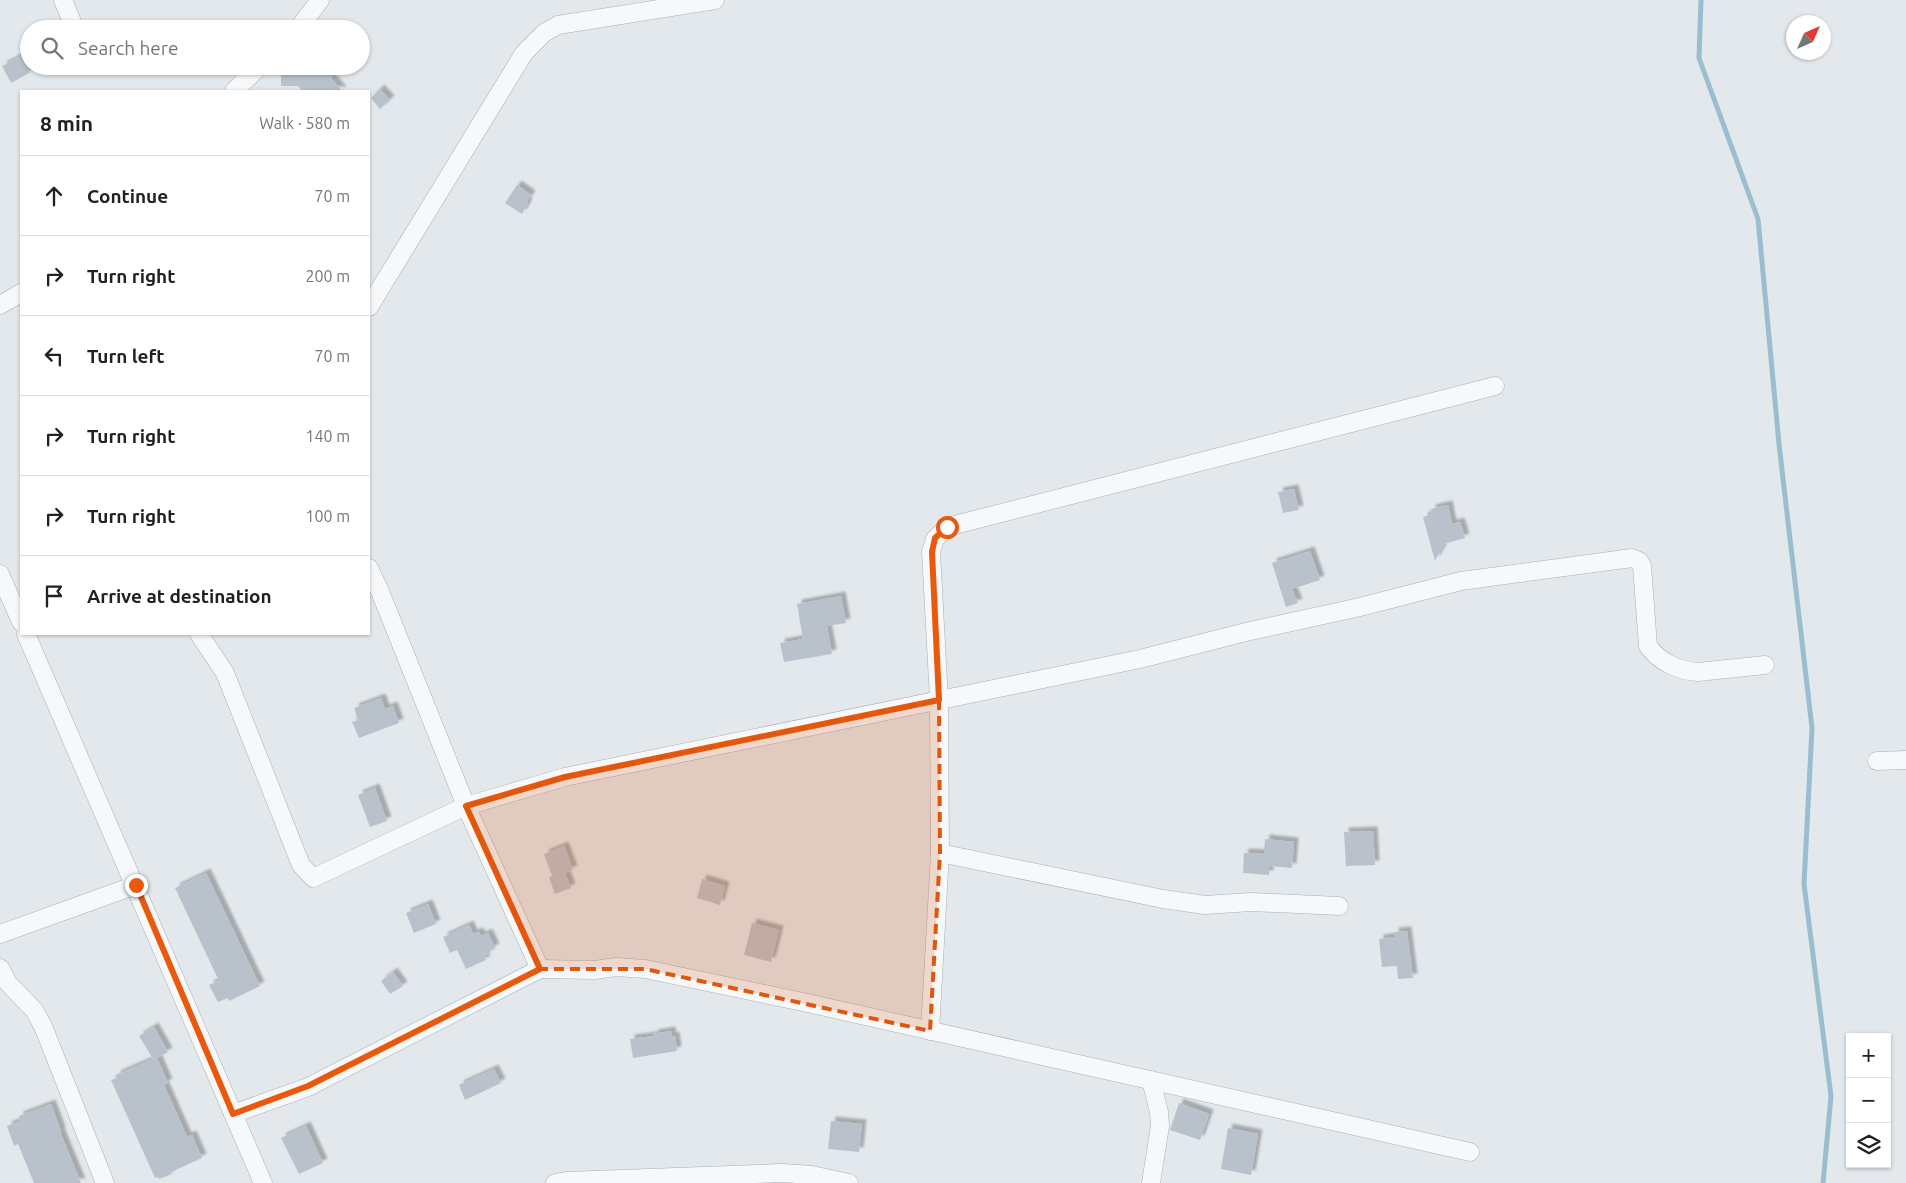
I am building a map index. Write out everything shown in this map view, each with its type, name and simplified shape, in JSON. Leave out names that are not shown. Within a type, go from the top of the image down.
[{"type":"street","points":[[63,0],[71,20]]},
{"type":"street","points":[[305,20],[320,0]]},
{"type":"street","points":[[370,305],[524,54],[544,33],[558,26],[715,0]]},
{"type":"street","points":[[235,90],[251,75]]},
{"type":"street","points":[[0,305],[20,294]]},
{"type":"street","points":[[930,1031],[940,853],[939,700],[932,552],[935,538],[947,527],[1495,386]]},
{"type":"street","points":[[199,635],[225,673],[301,865],[313,878],[466,806],[565,777],[1140,659],[1461,581],[1632,558],[1639,561],[1642,566],[1648,646],[1653,653],[1678,669],[1688,672],[1765,665]]},
{"type":"street","points":[[370,570],[466,806],[540,969]]},
{"type":"street","points":[[0,574],[20,620]]},
{"type":"street","points":[[26,635],[136,885],[263,1183]]},
{"type":"street","points":[[1877,761],[1906,760]]},
{"type":"street","points":[[940,853],[1163,899],[1205,905],[1251,902],[1339,906]]},
{"type":"street","points":[[0,934],[136,885]]},
{"type":"street","points":[[233,1114],[308,1086],[540,969],[595,970],[616,967],[645,969],[803,1002],[1470,1152]]},
{"type":"street","points":[[0,968],[8,982],[34,1010],[43,1026],[105,1183]]},
{"type":"street","points":[[1150,1183],[1160,1126],[1159,1112],[1151,1080]]},
{"type":"street","points":[[555,1183],[566,1181],[745,1178],[782,1173],[812,1175],[849,1183]]},
{"type":"highlighted area","points":[[939,700],[940,853],[930,1031],[645,969],[540,969],[466,806],[565,777]]},
{"type":"building","points":[[20,57],[20,75],[25,75],[11,83],[2,66]]},
{"type":"building","points":[[281,75],[334,75],[331,78],[341,90],[301,90],[298,86],[281,86]]},
{"type":"building","points":[[380,89],[390,100],[380,109],[371,98]]},
{"type":"building","points":[[517,185],[531,195],[526,202],[528,203],[522,214],[505,203]]},
{"type":"building","points":[[1294,489],[1299,510],[1283,513],[1278,492]]},
{"type":"building","points":[[1448,505],[1452,524],[1460,522],[1465,538],[1444,544],[1435,561],[1423,517],[1432,514],[1431,509]]},
{"type":"building","points":[[1310,551],[1320,580],[1292,589],[1298,603],[1286,607],[1272,563]]},
{"type":"building","points":[[841,596],[846,623],[827,626],[832,654],[784,662],[780,643],[803,639],[797,604]]},
{"type":"building","points":[[381,698],[385,709],[393,706],[399,723],[359,738],[352,722],[358,720],[354,708]]},
{"type":"building","points":[[375,788],[387,821],[370,827],[358,795]]},
{"type":"building","points":[[1373,831],[1375,865],[1346,866],[1344,832]]},
{"type":"building","points":[[1265,839],[1294,842],[1292,868],[1269,866],[1269,875],[1243,873],[1244,853],[1264,854]]},
{"type":"building","points":[[564,846],[573,870],[565,873],[571,888],[555,894],[549,877],[552,876],[544,854]]},
{"type":"building","points":[[206,873],[260,986],[229,1001],[228,998],[218,1002],[209,985],[219,981],[175,888]]},
{"type":"building","points":[[702,879],[725,886],[720,905],[697,898]]},
{"type":"building","points":[[428,904],[436,924],[414,933],[406,913]]},
{"type":"building","points":[[752,923],[779,930],[771,962],[744,955]]},
{"type":"building","points":[[469,925],[473,934],[479,932],[481,936],[488,933],[495,948],[484,956],[486,960],[466,969],[457,950],[450,953],[443,937]]},
{"type":"building","points":[[1407,931],[1413,978],[1398,979],[1397,966],[1382,967],[1379,939],[1395,937],[1394,932]]},
{"type":"building","points":[[393,972],[403,986],[390,994],[381,981]]},
{"type":"building","points":[[154,1027],[168,1052],[157,1058],[168,1083],[164,1085],[187,1137],[192,1135],[202,1158],[159,1179],[158,1177],[155,1178],[111,1080],[117,1078],[116,1075],[153,1059],[139,1036]]},
{"type":"building","points":[[671,1031],[672,1037],[675,1036],[677,1051],[633,1058],[630,1039],[654,1036],[653,1034]]},
{"type":"building","points":[[494,1069],[501,1083],[465,1100],[459,1085]]},
{"type":"building","points":[[1179,1103],[1209,1114],[1200,1140],[1170,1130]]},
{"type":"building","points":[[51,1104],[60,1132],[81,1183],[34,1183],[18,1144],[14,1146],[7,1126],[20,1121],[19,1116]]},
{"type":"building","points":[[831,1121],[862,1124],[859,1152],[828,1149]]},
{"type":"building","points":[[306,1126],[323,1163],[299,1174],[281,1138]]},
{"type":"building","points":[[1228,1128],[1258,1134],[1251,1175],[1221,1169]]},
{"type":"waterway","points":[[1701,0],[1699,58],[1758,219],[1779,444],[1812,728],[1804,884],[1831,1096],[1823,1183]]},
{"type":"route","points":[[136,885],[233,1114],[308,1086],[540,969],[466,806],[565,777],[939,700],[932,552],[935,538],[947,527]]}]
